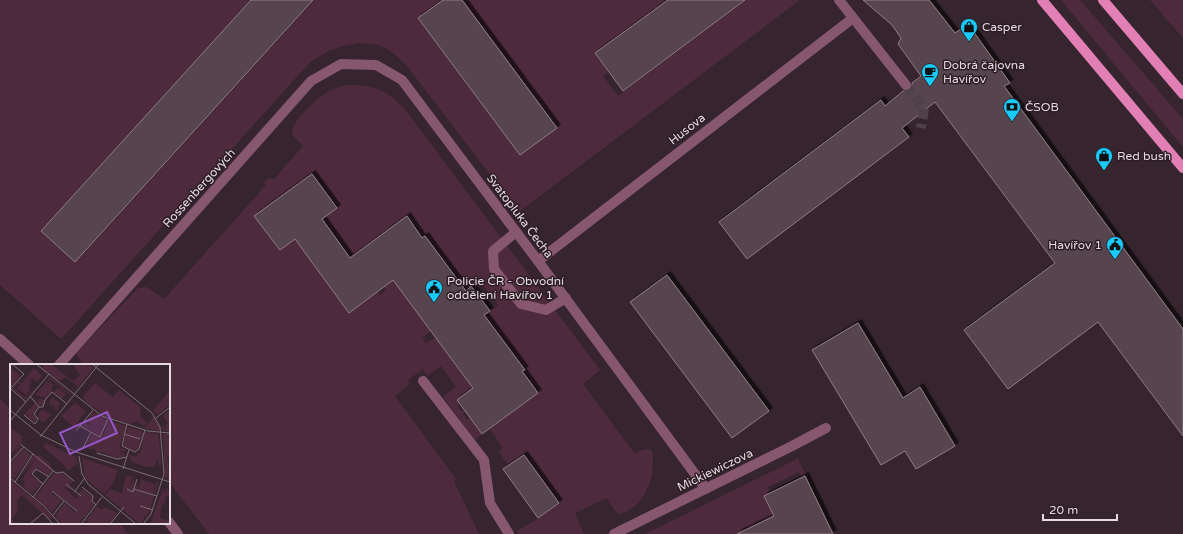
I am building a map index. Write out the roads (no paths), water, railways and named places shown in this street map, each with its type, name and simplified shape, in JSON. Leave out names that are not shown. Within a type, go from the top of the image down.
[{"type":"main road","points":[[1042,0],[1183,168]]},
{"type":"main road","points":[[1103,0],[1183,94]]},
{"type":"street","points":[[839,0],[906,85]]},
{"type":"street","name":"Husova","points":[[538,260],[853,18]]},
{"type":"street","name":"Rossenbergových","points":[[60,364],[311,81],[341,64],[376,65]]},
{"type":"street","name":"Svatopluka Čecha","points":[[376,65],[402,80],[538,260],[706,489]]},
{"type":"street","points":[[516,232],[493,250],[494,269],[521,304],[546,310],[566,298]]},
{"type":"street","points":[[0,339],[28,364]]},
{"type":"street","points":[[423,382],[484,460],[490,503],[509,534]]},
{"type":"street","name":"Mickiewiczova","points":[[614,534],[826,428]]},
{"type":"street","points":[[170,523],[178,534]]},
{"type":"tunnel","points":[[906,85],[924,109],[921,128]]},
{"type":"place","name":"Casper","points":[[969,42]]},
{"type":"place","name":"Dobrá čajovna Havířov","points":[[930,87]]},
{"type":"place","name":"ČSOB","points":[[1012,122]]},
{"type":"place","name":"Red bush","points":[[1104,171]]},
{"type":"place","name":"Havířov 1","points":[[1115,260]]},
{"type":"place","name":"Policie ČR - Obvodní oddělení Havířov 1","points":[[434,303]]}]
